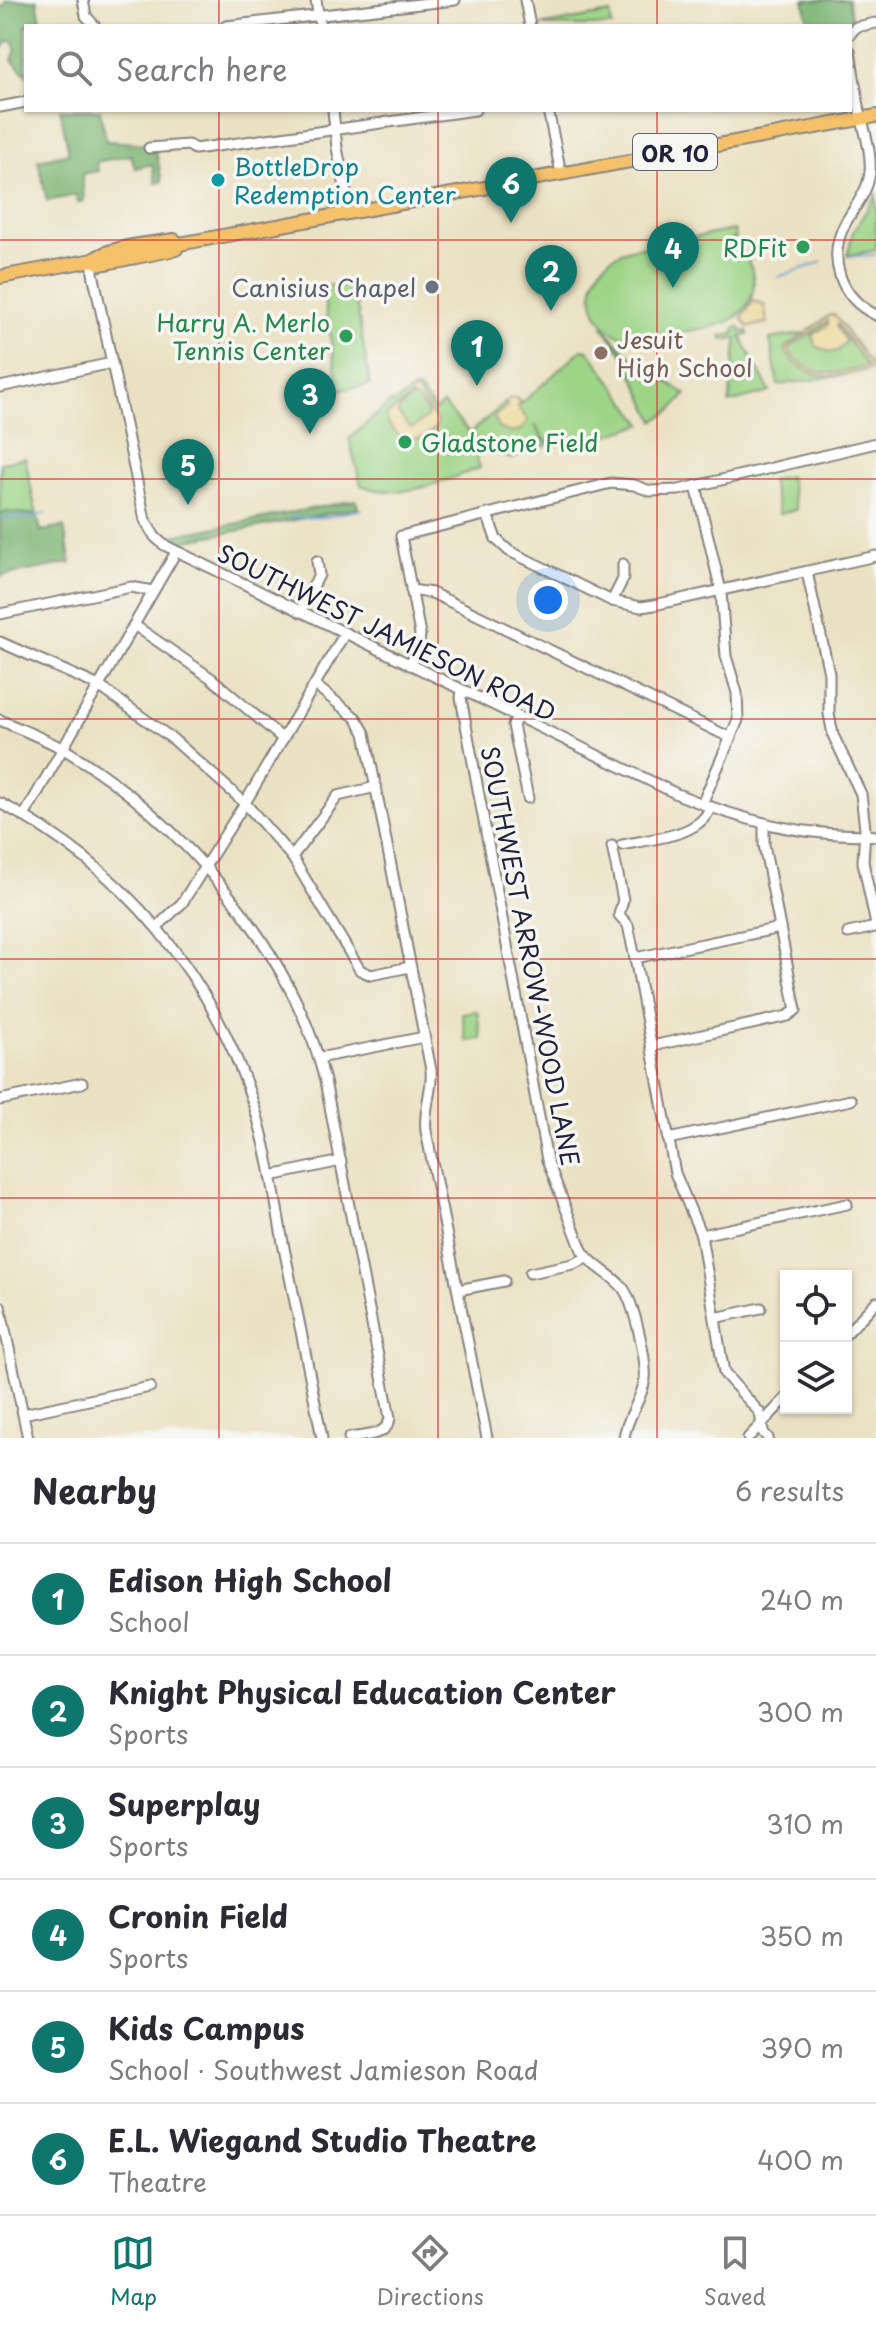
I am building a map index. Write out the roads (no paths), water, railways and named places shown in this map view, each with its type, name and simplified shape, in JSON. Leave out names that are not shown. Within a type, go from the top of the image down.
[{"type":"main road","name":"OR 10","points":[[0,277],[93,260],[101,264],[176,249],[179,244],[876,116]]},
{"type":"street","points":[[83,0],[86,16],[93,24]]},
{"type":"street","points":[[316,0],[319,21]]},
{"type":"street","points":[[263,24],[319,21],[455,0]]},
{"type":"street","points":[[525,0],[530,24]]},
{"type":"street","points":[[852,32],[856,27],[876,23]]},
{"type":"street","points":[[852,62],[869,150],[870,173],[866,188],[839,239],[836,263],[849,294],[864,309],[876,315]]},
{"type":"street","points":[[0,107],[24,102]]},
{"type":"street","points":[[333,112],[343,147],[341,160],[350,212]]},
{"type":"street","points":[[149,148],[188,145],[195,149],[460,112]]},
{"type":"street","points":[[548,112],[561,173]]},
{"type":"street","name":"SOUTHWEST JAMIESON ROAD","points":[[93,260],[93,273],[145,520],[155,537],[176,552],[645,780],[707,806],[764,823],[813,832],[876,836]]},
{"type":"street","points":[[0,387],[112,363]]},
{"type":"street","points":[[410,665],[420,634],[401,536],[611,483],[663,492],[876,443]]},
{"type":"street","points":[[696,486],[721,591],[726,656],[739,707],[707,806],[707,817],[694,828],[617,845],[623,900],[619,915],[628,925],[680,1188],[701,1235],[724,1373],[760,1413],[763,1432],[768,1438]]},
{"type":"street","points":[[487,514],[496,539],[509,551],[612,601],[641,607],[876,556]]},
{"type":"street","points":[[24,816],[176,552]]},
{"type":"street","points":[[300,612],[319,575],[317,561]]},
{"type":"street","points":[[612,601],[623,579],[623,564]]},
{"type":"street","points":[[807,572],[829,673],[829,714],[833,735],[861,794],[865,835],[863,862],[876,926],[848,933]]},
{"type":"street","points":[[0,614],[131,587],[153,591]]},
{"type":"street","points":[[411,590],[432,593],[731,738]]},
{"type":"street","points":[[134,625],[211,678],[283,739]]},
{"type":"street","points":[[157,927],[182,903],[206,866],[345,633]]},
{"type":"street","points":[[0,642],[99,686],[174,740],[245,803],[292,857],[360,970],[371,975],[410,967]]},
{"type":"street","points":[[315,685],[360,722],[376,787],[432,1081],[424,1117],[426,1131],[487,1438]]},
{"type":"street","name":"SOUTHWEST ARROW-WOOD LANE","points":[[462,691],[466,729],[547,1160],[587,1258],[614,1277],[627,1294],[638,1336],[645,1380],[624,1438]]},
{"type":"street","points":[[517,718],[513,725],[528,798]]},
{"type":"street","points":[[0,720],[62,748],[129,794],[206,866],[241,911],[276,965],[319,1058],[391,1422],[384,1431],[349,1438]]},
{"type":"street","points":[[292,857],[338,796],[376,787]]},
{"type":"street","points":[[0,803],[60,839],[95,866],[157,927],[192,974],[227,1036],[255,1108],[322,1438]]},
{"type":"street","points":[[652,1046],[788,1016],[796,1010],[764,845],[764,823]]},
{"type":"street","points":[[635,958],[780,928]]},
{"type":"street","points":[[319,1058],[424,1037]]},
{"type":"street","points":[[0,1100],[82,1083]]},
{"type":"street","points":[[668,1139],[851,1100]]},
{"type":"street","points":[[271,1176],[341,1161]]},
{"type":"street","points":[[701,1235],[847,1204]]},
{"type":"street","points":[[530,1273],[587,1258]]},
{"type":"street","points":[[458,1290],[504,1281]]},
{"type":"street","points":[[852,1328],[876,1302]]},
{"type":"street","points":[[0,1306],[28,1438]]},
{"type":"street","points":[[715,1318],[761,1308]]},
{"type":"street","points":[[23,1414],[150,1387]]},
{"type":"street","points":[[748,1438],[780,1404]]},
{"type":"waterway","points":[[851,256],[876,255]]},
{"type":"waterway","points":[[778,277],[822,262]]},
{"type":"waterway","points":[[289,518],[326,517],[362,509]]},
{"type":"waterway","points":[[0,517],[32,518],[46,513]]},
{"type":"place","name":"BottleDrop Redemption Center","points":[[218,180]]},
{"type":"place","name":"E.L. Wiegand Studio Theatre","points":[[511,223]]},
{"type":"place","name":"RDFit","points":[[803,247]]},
{"type":"place","name":"Canisius Chapel","points":[[432,287]]},
{"type":"place","name":"Cronin Field","points":[[673,288]]},
{"type":"place","name":"Knight Physical Education Center","points":[[551,311]]},
{"type":"place","name":"Harry A. Merlo Tennis Center","points":[[346,336]]},
{"type":"place","name":"Jesuit High School","points":[[601,353]]},
{"type":"place","name":"Edison High School","points":[[477,386]]},
{"type":"place","name":"Superplay","points":[[310,434]]},
{"type":"place","name":"Gladstone Field","points":[[405,442]]},
{"type":"place","name":"Kids Campus","points":[[188,505]]}]
